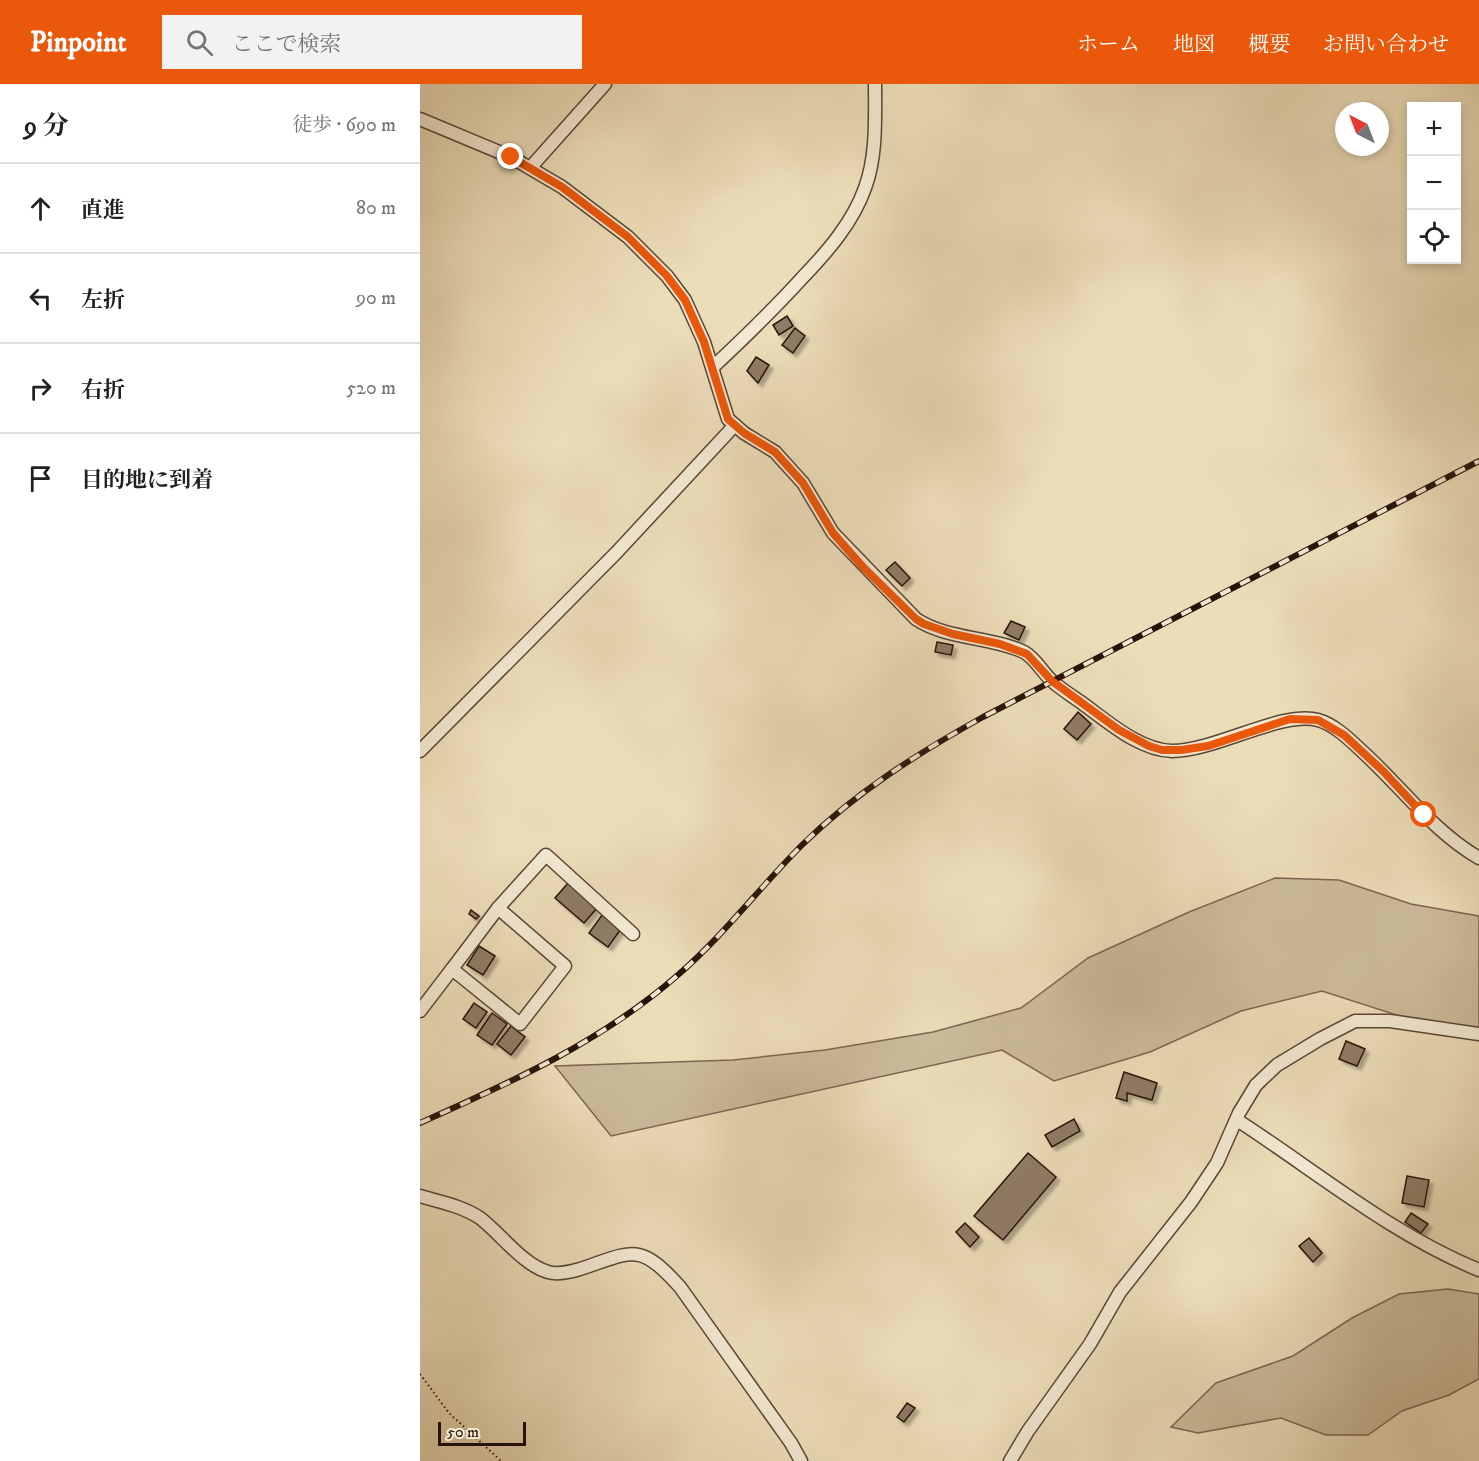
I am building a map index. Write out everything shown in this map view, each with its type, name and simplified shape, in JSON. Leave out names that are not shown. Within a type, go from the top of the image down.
[{"type":"street","points":[[530,168],[605,84]]},
{"type":"street","points":[[712,367],[768,316],[829,249],[853,214],[865,188],[872,162],[875,84]]},
{"type":"street","points":[[420,120],[511,157],[562,187],[628,237],[667,276],[685,300],[704,342],[728,419],[744,433],[775,452],[803,483],[833,533],[862,566],[916,619],[953,634],[1000,644],[1027,654],[1052,681],[1119,730],[1149,746],[1162,750],[1208,746],[1290,719],[1318,720],[1344,735],[1383,771],[1424,815],[1460,847],[1479,858]]},
{"type":"street","points":[[420,751],[616,553],[735,425]]},
{"type":"street","points":[[420,1011],[498,908],[546,855],[633,934]]},
{"type":"street","points":[[452,969],[520,1024],[565,966],[498,908]]},
{"type":"street","points":[[1010,1461],[1028,1431],[1090,1344],[1120,1292],[1191,1202],[1217,1163],[1256,1085],[1277,1065],[1355,1021],[1390,1021],[1479,1034]]},
{"type":"street","points":[[1237,1120],[1435,1251],[1479,1269]]},
{"type":"street","points":[[420,1196],[454,1205],[479,1217],[528,1261],[548,1273],[568,1273],[623,1255],[640,1254],[660,1265],[680,1287],[791,1443],[801,1461]]},
{"type":"path","points":[[420,1374],[449,1413],[501,1461]]},
{"type":"shaded area","points":[[1275,878],[1339,880],[1411,904],[1479,916],[1479,1029],[1443,1030],[1322,991],[1241,1011],[1150,1052],[1054,1081],[1002,1050],[611,1136],[555,1066],[733,1060],[825,1050],[933,1032],[1021,1008],[1088,958],[1189,912]]},
{"type":"shaded area","points":[[1448,1289],[1479,1294],[1479,1379],[1449,1395],[1402,1411],[1368,1435],[1326,1435],[1281,1418],[1198,1433],[1171,1427],[1216,1383],[1293,1356],[1352,1318],[1399,1294]]},
{"type":"building","points":[[787,316],[793,326],[779,335],[773,325]]},
{"type":"building","points":[[795,328],[805,336],[793,353],[782,345]]},
{"type":"building","points":[[756,357],[769,365],[758,383],[747,371]]},
{"type":"building","points":[[895,562],[910,578],[902,586],[886,570]]},
{"type":"building","points":[[1011,621],[1025,627],[1019,640],[1004,633]]},
{"type":"building","points":[[937,642],[953,645],[951,655],[935,652]]},
{"type":"building","points":[[1078,712],[1091,724],[1077,740],[1064,729]]},
{"type":"building","points":[[568,883],[597,908],[584,923],[555,898]]},
{"type":"building","points":[[471,910],[479,916],[476,919],[469,914]]},
{"type":"building","points":[[602,915],[621,929],[608,947],[589,933]]},
{"type":"building","points":[[479,946],[495,956],[483,975],[467,965]]},
{"type":"building","points":[[474,1003],[487,1012],[476,1028],[463,1019]]},
{"type":"building","points":[[492,1013],[507,1024],[492,1045],[477,1035]]},
{"type":"building","points":[[511,1026],[525,1037],[511,1055],[497,1044]]},
{"type":"building","points":[[1346,1041],[1365,1049],[1357,1066],[1339,1059]]},
{"type":"building","points":[[1124,1072],[1157,1083],[1152,1100],[1127,1093],[1127,1101],[1116,1098]]},
{"type":"building","points":[[1074,1119],[1080,1131],[1052,1147],[1045,1135]]},
{"type":"building","points":[[1028,1153],[1056,1177],[1003,1240],[974,1216]]},
{"type":"building","points":[[1407,1176],[1429,1180],[1424,1207],[1402,1203]]},
{"type":"building","points":[[1411,1213],[1428,1224],[1421,1233],[1405,1222]]},
{"type":"building","points":[[965,1223],[979,1237],[970,1247],[956,1232]]},
{"type":"building","points":[[1309,1238],[1322,1253],[1313,1262],[1299,1246]]},
{"type":"building","points":[[907,1403],[915,1408],[904,1422],[897,1417]]},
{"type":"railway","points":[[420,1123],[556,1058],[588,1040],[650,998],[695,959],[822,826],[865,791],[911,760],[983,717],[1479,461]]},
{"type":"route","points":[[511,157],[562,187],[628,237],[667,276],[685,300],[704,342],[728,419],[744,433],[775,452],[803,483],[833,533],[862,566],[916,619],[953,634],[1000,644],[1027,654],[1052,681],[1119,730],[1149,746],[1162,750],[1208,746],[1290,719],[1318,720],[1344,735],[1383,771],[1424,815]]}]
